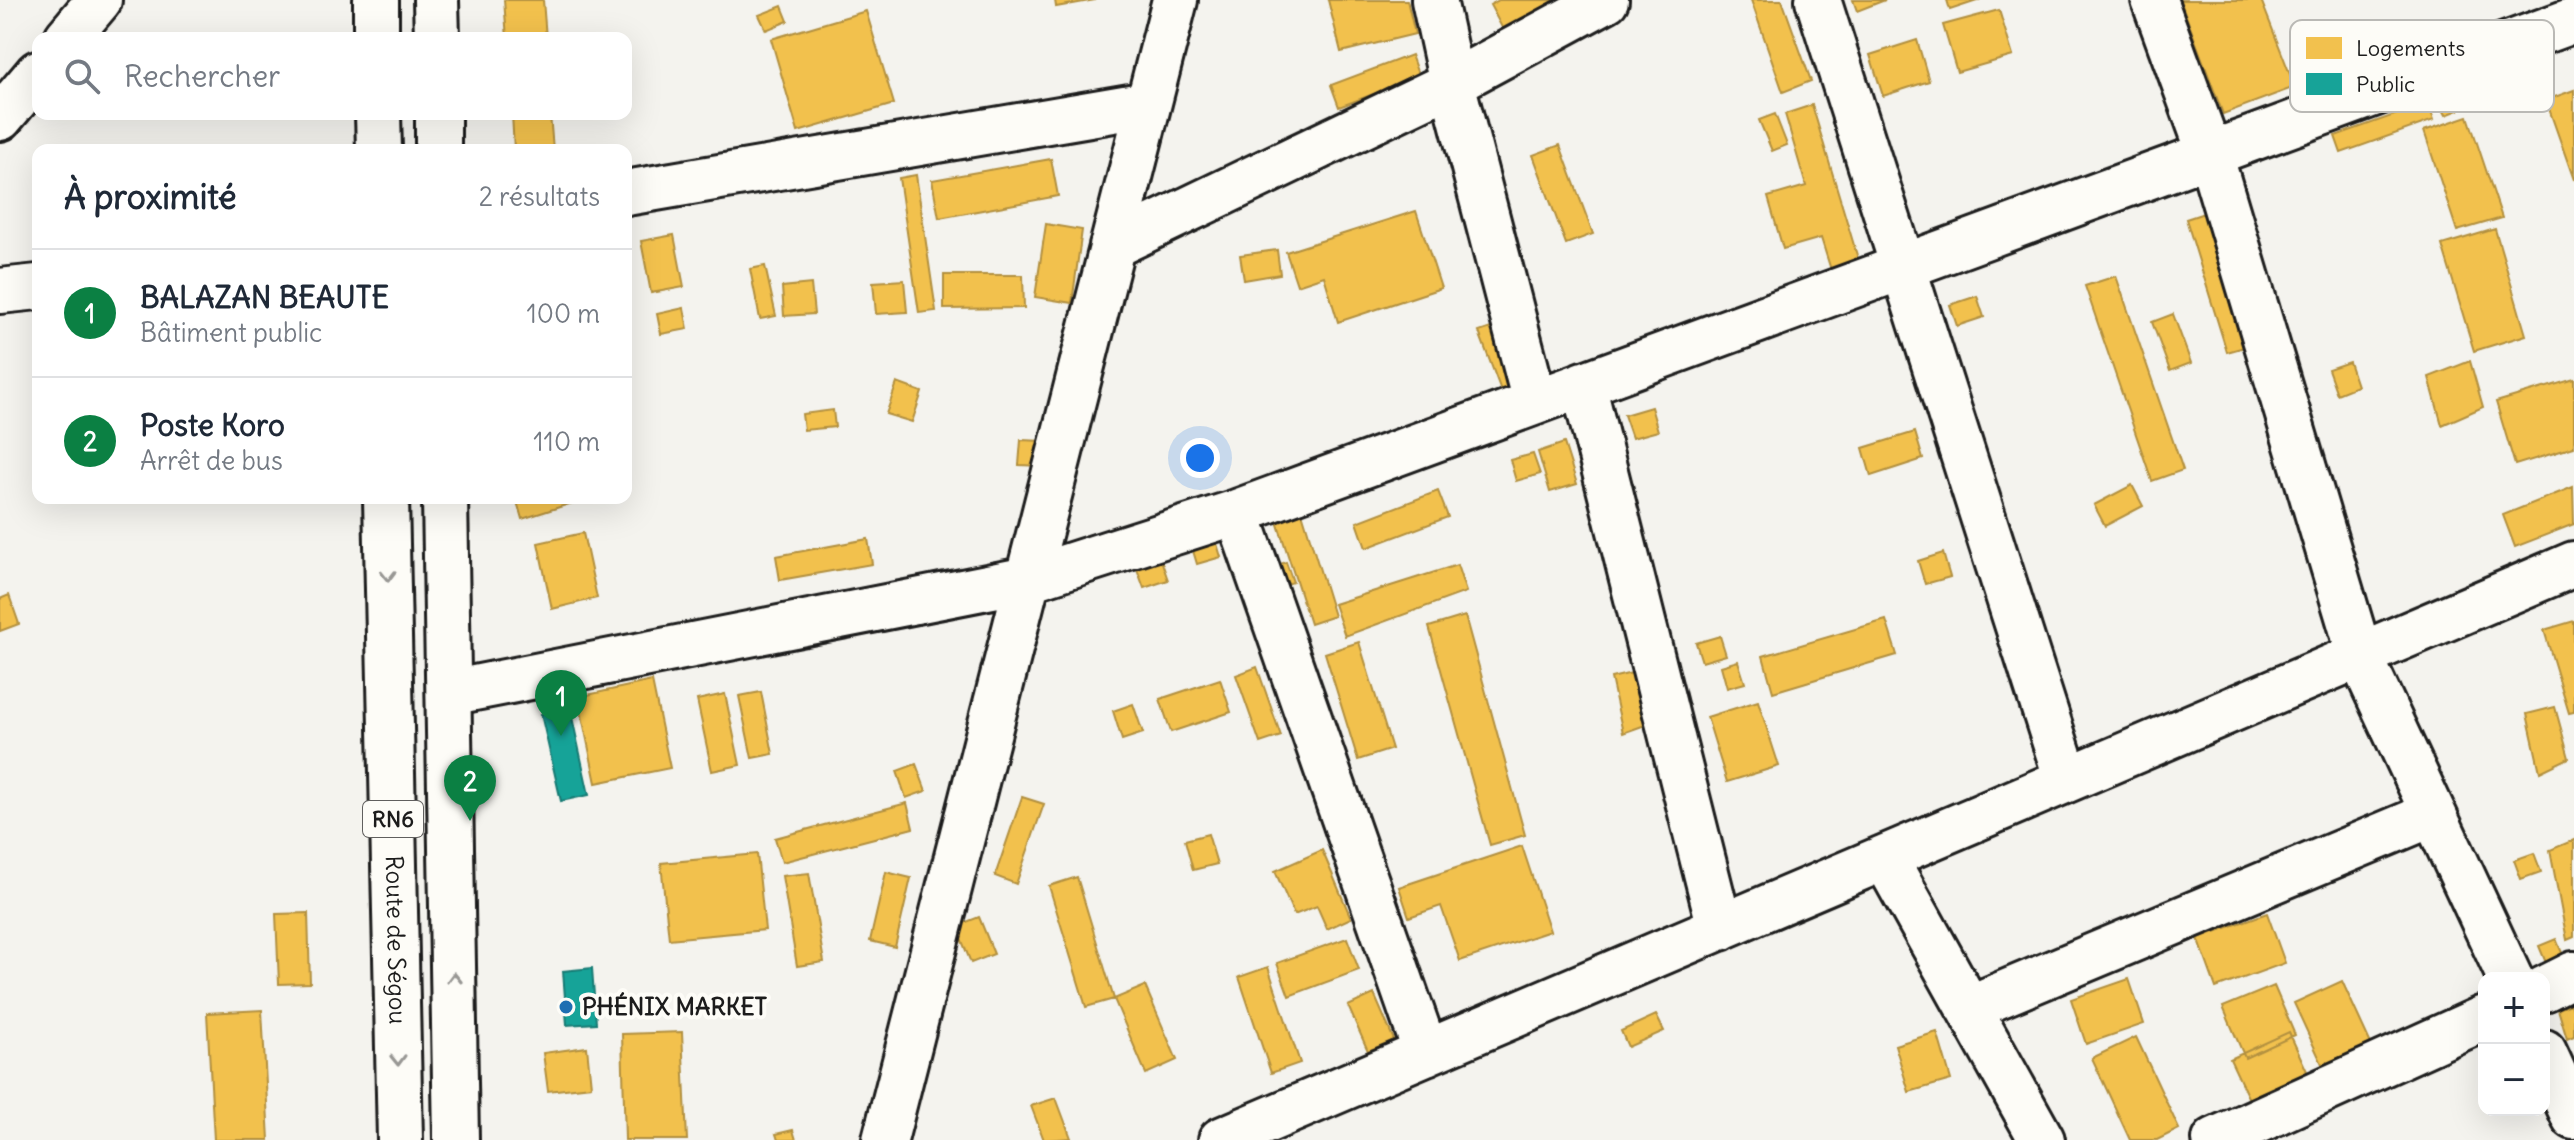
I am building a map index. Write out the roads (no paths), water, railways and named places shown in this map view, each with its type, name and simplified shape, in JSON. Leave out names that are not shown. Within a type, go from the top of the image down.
[{"type":"main road","points":[[72,32],[99,0]]},
{"type":"main road","points":[[376,0],[376,32]]},
{"type":"main road","points":[[436,0],[437,32]]},
{"type":"main road","points":[[885,1140],[1175,0]]},
{"type":"main road","points":[[1434,0],[1452,83],[1535,402]]},
{"type":"main road","points":[[1112,246],[1452,83],[1606,0]]},
{"type":"main road","points":[[1818,0],[2067,780]]},
{"type":"main road","points":[[2154,0],[2210,154],[2360,656],[2507,972]]},
{"type":"main road","points":[[2554,27],[2574,20]]},
{"type":"main road","points":[[0,118],[32,80]]},
{"type":"main road","points":[[632,192],[1148,104]]},
{"type":"main road","points":[[449,693],[1028,579],[1237,512],[2324,112]]},
{"type":"main road","points":[[378,120],[379,144]]},
{"type":"main road","points":[[438,120],[438,144]]},
{"type":"main road","points":[[0,291],[32,288]]},
{"type":"main road","points":[[1583,384],[1720,928]]},
{"type":"main road","name":"Route de Ségou","points":[[386,504],[400,1140]]},
{"type":"main road","name":"RN6","points":[[445,504],[456,1140]]},
{"type":"main road","points":[[1237,512],[1426,1053]]},
{"type":"main road","points":[[1221,1140],[2574,564]]},
{"type":"main road","points":[[1969,1008],[2433,814]]},
{"type":"main road","points":[[1885,858],[2042,1140]]},
{"type":"main road","points":[[2550,986],[2574,974]]},
{"type":"main road","points":[[2215,1140],[2478,1021]]},
{"type":"main road","points":[[2550,1065],[2574,1117]]},
{"type":"place","name":"BALAZAN BEAUTE","points":[[561,736]]},
{"type":"place","name":"Poste Koro","points":[[470,821]]},
{"type":"place","name":"PHÉNIX MARKET","points":[[566,1007]]}]
